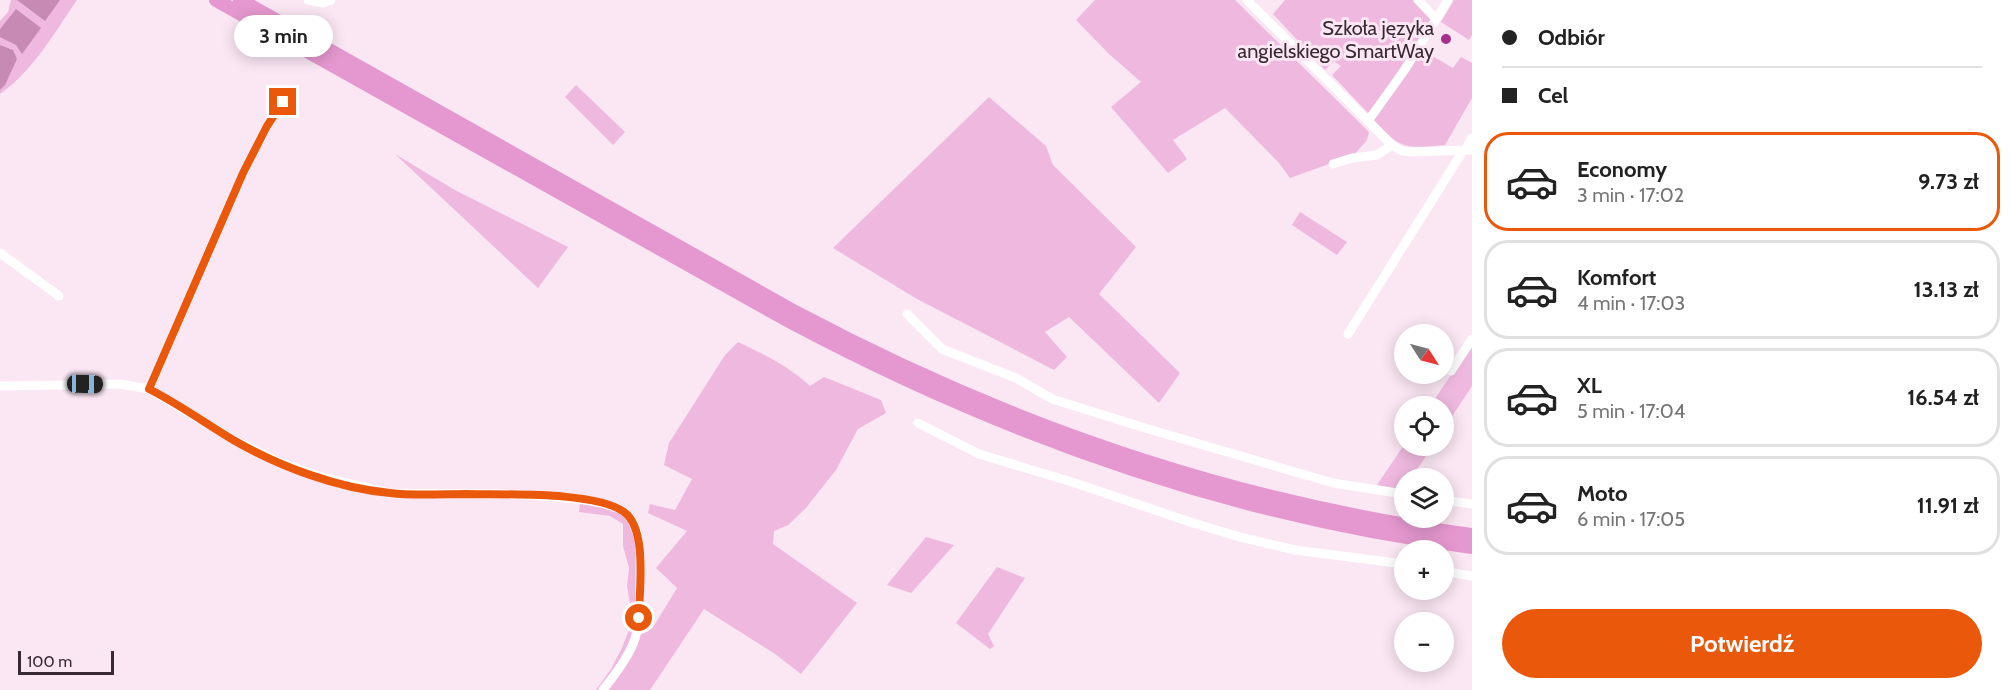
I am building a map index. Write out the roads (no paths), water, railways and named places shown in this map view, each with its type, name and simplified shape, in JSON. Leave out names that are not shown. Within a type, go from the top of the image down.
[{"type":"highway","points":[[216,0],[789,321],[873,365],[964,407],[1081,453],[1213,494],[1328,522],[1472,547]]},
{"type":"highway","points":[[240,0],[776,301],[886,358],[969,396],[1106,449],[1231,487],[1351,515],[1472,535]]},
{"type":"street","points":[[308,0],[323,3],[332,0]]},
{"type":"street","points":[[1247,0],[1392,145],[1402,151],[1411,152],[1466,150]]},
{"type":"street","points":[[1418,0],[1436,19]]},
{"type":"street","points":[[1368,121],[1406,68],[1448,0]]},
{"type":"street","points":[[149,389],[243,173],[267,126],[283,102]]},
{"type":"street","points":[[1348,334],[1472,138]]},
{"type":"street","points":[[1333,164],[1352,158],[1377,155],[1392,145]]},
{"type":"street","points":[[0,254],[59,296]]},
{"type":"street","points":[[907,314],[942,349],[1016,378],[1052,399],[1156,432],[1333,483],[1394,492]]},
{"type":"street","points":[[1454,366],[1472,339]]},
{"type":"street","points":[[0,386],[120,384],[149,389],[260,454],[325,478],[390,493],[520,496],[584,500],[614,506],[627,514],[636,530],[640,550],[639,618],[632,646],[603,690]]},
{"type":"street","points":[[918,423],[979,454],[1072,482],[1230,535],[1295,550],[1394,563]]},
{"type":"street","points":[[1454,502],[1472,504]]},
{"type":"street","points":[[1454,573],[1472,576]]},
{"type":"place","name":"Szkoła języka angielskiego SmartWay","points":[[1446,39]]}]
